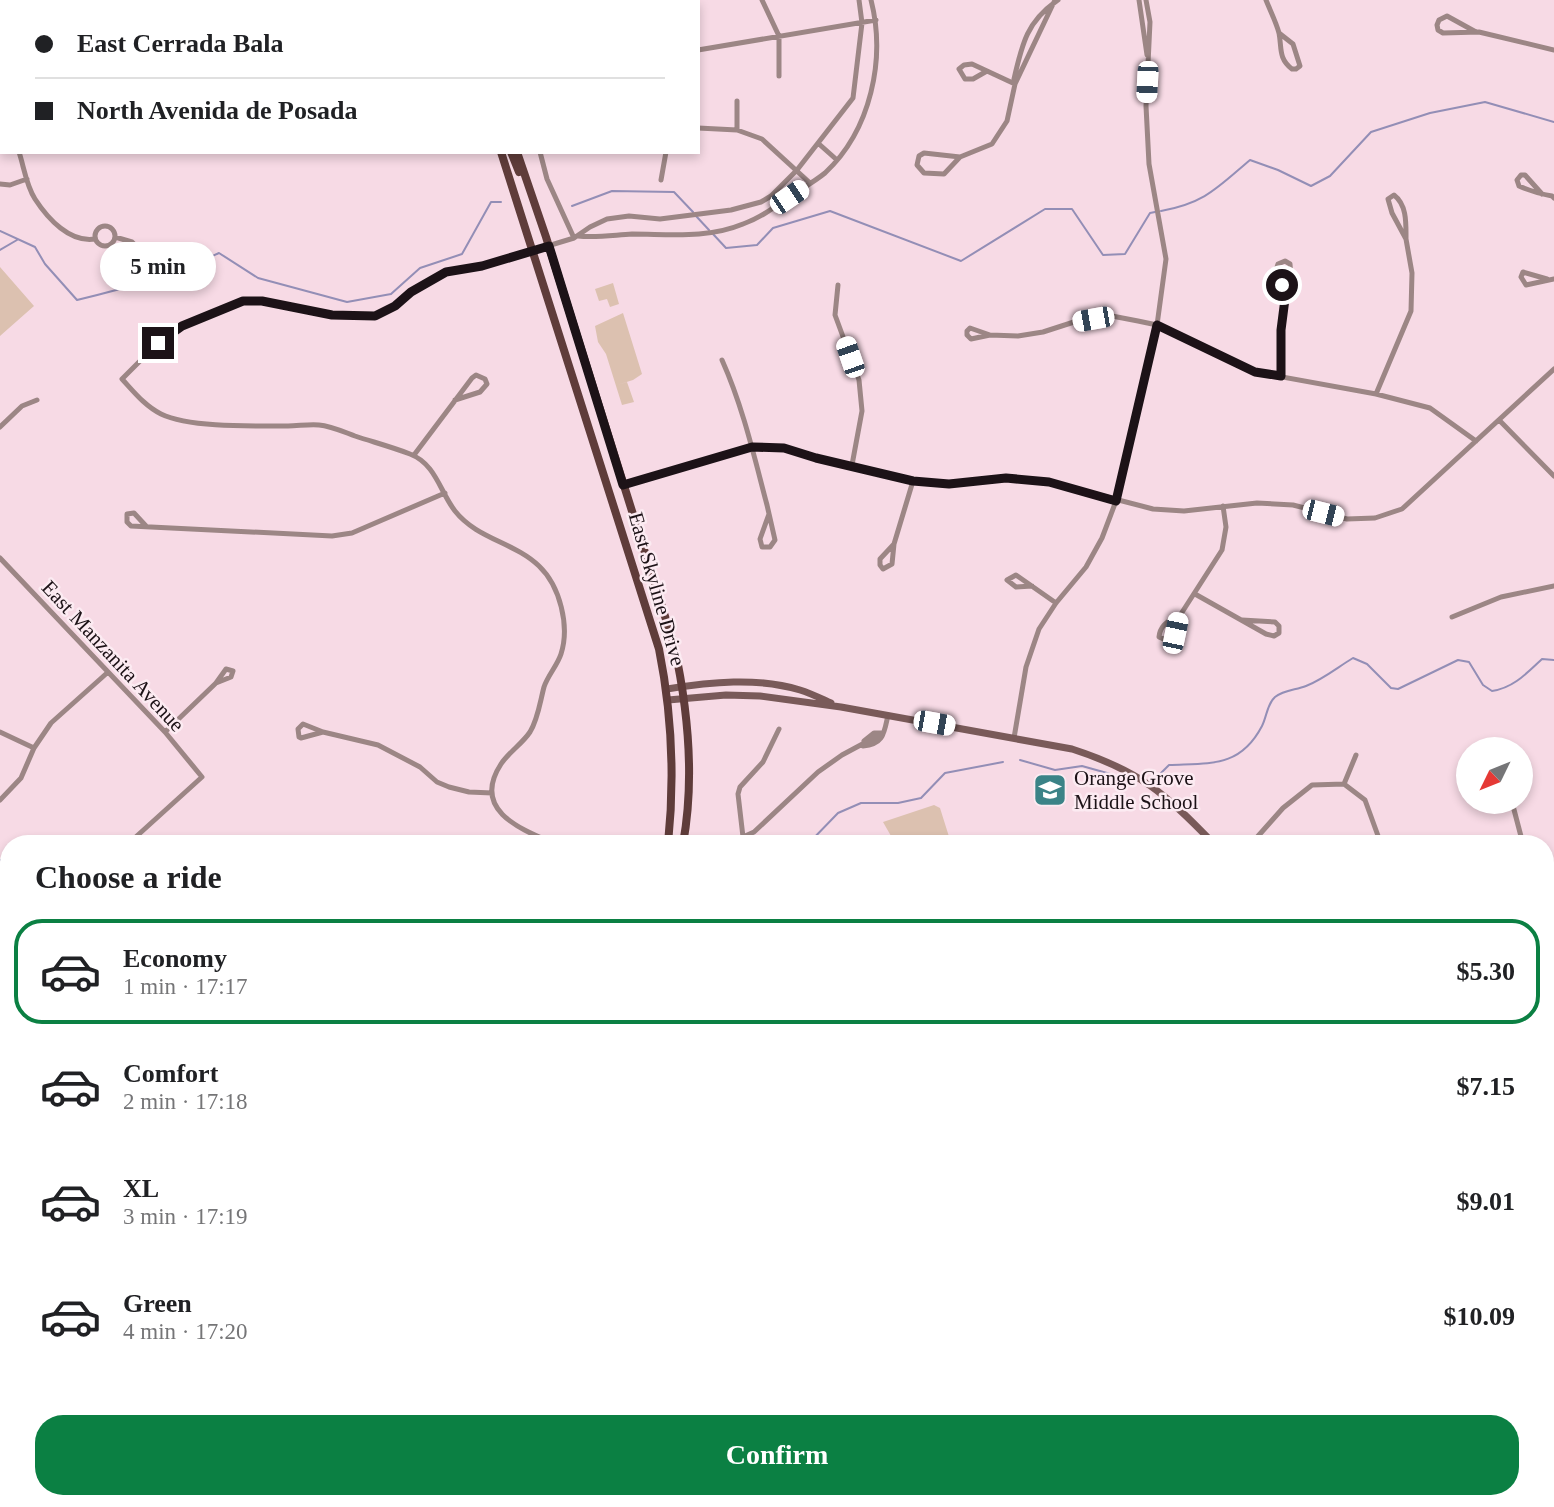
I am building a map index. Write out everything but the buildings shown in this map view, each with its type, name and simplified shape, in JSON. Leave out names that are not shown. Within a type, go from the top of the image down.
[{"type":"main road","name":"East Skyline Drive","points":[[502,154],[659,649],[667,688],[673,778],[669,835]]},
{"type":"main road","points":[[512,154],[536,206]]},
{"type":"main road","name":"East Skyline Drive","points":[[518,154],[674,645],[684,698],[688,777],[684,835]]},
{"type":"main road","points":[[568,359],[579,380],[596,431],[600,435],[608,434]]},
{"type":"main road","points":[[667,688],[727,682],[763,684],[799,690],[841,707]]},
{"type":"main road","points":[[668,700],[746,695],[841,707],[1083,752],[1140,777],[1179,807],[1205,835]]},
{"type":"street","points":[[762,0],[779,36],[779,76]]},
{"type":"street","points":[[534,835],[514,826],[502,816],[492,793],[499,766],[531,730],[548,677],[561,657],[564,642],[562,610],[554,586],[538,565],[467,523],[444,493],[439,479],[414,455],[319,425],[233,426],[175,419],[145,404],[122,379],[158,343],[182,326],[243,301],[262,301],[332,315],[375,316],[446,272],[482,266],[549,246],[576,237],[598,223],[618,217],[660,219],[750,206],[771,196],[819,144],[853,98],[862,23],[859,0]]},
{"type":"street","points":[[576,237],[688,236],[742,225],[810,183],[837,160],[857,130],[869,105],[876,63],[876,20],[871,0]]},
{"type":"street","points":[[1139,0],[1145,52],[1149,58]]},
{"type":"street","points":[[1014,738],[1026,667],[1039,629],[1056,603],[1086,567],[1102,538],[1116,501],[1157,325],[1166,259],[1149,164],[1146,106],[1150,22],[1146,0]]},
{"type":"street","points":[[1266,0],[1279,33],[1279,50],[1284,63],[1296,69],[1300,66],[1293,44],[1279,33]]},
{"type":"street","points":[[1015,84],[1023,40],[1038,17],[1056,1]]},
{"type":"street","points":[[960,158],[924,153],[919,156],[917,165],[924,173],[937,176],[944,174],[960,158],[992,144],[1007,121],[1015,84],[1056,1]]},
{"type":"street","points":[[1476,32],[1448,16],[1441,18],[1437,25],[1438,30],[1443,33],[1476,32],[1554,50]]},
{"type":"street","points":[[700,50],[876,20]]},
{"type":"street","points":[[986,71],[973,79],[965,79],[959,69],[972,64],[1015,84]]},
{"type":"street","points":[[853,98],[869,105]]},
{"type":"street","points":[[737,101],[737,130]]},
{"type":"street","points":[[700,128],[737,130],[762,139],[810,183]]},
{"type":"street","points":[[819,144],[837,160]]},
{"type":"street","points":[[20,154],[35,199],[66,233],[83,241],[95,239]]},
{"type":"street","points":[[541,154],[547,178],[576,237]]},
{"type":"street","points":[[660,180],[666,154]]},
{"type":"street","points":[[1542,194],[1525,175],[1521,175],[1517,180],[1520,186],[1542,194],[1554,198]]},
{"type":"street","points":[[0,184],[10,185],[27,179]]},
{"type":"street","points":[[1376,394],[1411,311],[1412,273],[1405,214],[1400,200],[1394,195],[1388,199],[1406,239]]},
{"type":"street","points":[[658,235],[660,219]]},
{"type":"street","points":[[102,226],[112,229],[115,237],[112,243],[106,246],[99,245],[95,239],[95,233],[102,226]]},
{"type":"street","points":[[115,237],[132,242],[142,252]]},
{"type":"street","points":[[1281,376],[1281,330],[1292,267],[1287,262],[1282,262],[1276,270],[1286,291]]},
{"type":"street","points":[[838,285],[835,314],[859,380],[862,411],[852,465]]},
{"type":"street","points":[[990,335],[1018,336],[1112,316],[1157,325],[1255,372],[1376,394],[1430,408],[1476,440]]},
{"type":"street","points":[[722,360],[736,391],[752,447],[769,514],[775,540],[770,547],[762,547],[760,539],[769,514]]},
{"type":"street","points":[[623,485],[752,447],[784,448],[913,481],[949,484],[1006,478],[1049,482],[1153,509],[1184,511],[1256,503],[1293,505],[1347,519],[1375,518],[1402,509],[1554,369]]},
{"type":"street","points":[[414,455],[471,378],[476,375],[485,379],[487,384],[481,392],[455,400]]},
{"type":"street","points":[[0,427],[22,407],[37,400]]},
{"type":"street","points":[[1500,421],[1554,476]]},
{"type":"street","points":[[894,544],[913,481]]},
{"type":"street","points":[[146,526],[332,536],[352,533],[444,493]]},
{"type":"street","points":[[1179,617],[1176,616],[1164,624],[1159,637],[1168,641],[1175,633],[1179,617],[1222,550],[1226,527],[1223,506]]},
{"type":"street","name":"East Manzanita Avenue","points":[[0,558],[165,732],[202,776],[138,835]]},
{"type":"street","points":[[1032,586],[1056,603]]},
{"type":"street","points":[[1452,617],[1501,597],[1554,586]]},
{"type":"street","points":[[1195,594],[1242,621],[1266,634],[1274,636],[1279,633],[1279,626],[1275,622],[1242,621]]},
{"type":"street","points":[[0,800],[21,778],[34,748],[51,723],[107,673]]},
{"type":"street","points":[[165,732],[216,683]]},
{"type":"street","points":[[860,747],[876,744],[883,733],[888,715]]},
{"type":"street","points":[[742,835],[738,794],[763,762],[779,729]]},
{"type":"street","points":[[0,732],[34,748]]},
{"type":"street","points":[[323,732],[378,745],[420,767],[437,782],[449,788],[492,793]]},
{"type":"street","points":[[750,835],[818,772],[860,747],[870,735],[883,733]]},
{"type":"street","points":[[1344,784],[1356,755]]},
{"type":"street","points":[[1259,835],[1283,808],[1312,785],[1344,784],[1365,800],[1378,835]]},
{"type":"street","points":[[1515,814],[1521,835]]},
{"type":"shaded area","points":[[0,267],[34,306],[0,336]]},
{"type":"shaded area","points":[[613,283],[619,304],[610,307],[607,299],[599,301],[595,289]]},
{"type":"shaded area","points":[[623,313],[642,374],[617,385],[627,382],[634,402],[622,405],[606,354],[598,342],[595,326]]},
{"type":"shaded area","points":[[934,805],[940,808],[948,835],[890,835],[883,822]]},
{"type":"waterway","points":[[1161,211],[1200,199],[1250,160],[1311,186],[1330,176],[1371,132],[1430,113],[1485,102],[1554,122]]},
{"type":"waterway","points":[[572,206],[612,191],[674,192],[693,212]]},
{"type":"waterway","points":[[0,231],[35,247],[45,264],[77,300],[149,280],[219,253],[258,278],[347,302],[391,294],[420,268],[462,254],[491,202],[501,202]]},
{"type":"waterway","points":[[713,234],[726,248],[757,245],[773,228],[830,211],[961,261],[1045,209],[1072,209],[1103,255],[1125,254],[1150,213],[1155,212]]},
{"type":"waterway","points":[[696,216],[709,230]]},
{"type":"waterway","points":[[0,250],[17,240]]},
{"type":"waterway","points":[[1159,775],[1169,765],[1211,763],[1244,750],[1262,726],[1275,697],[1312,683],[1353,658],[1367,664],[1391,688],[1398,689],[1458,660],[1469,662],[1483,685],[1492,691],[1513,684],[1542,659],[1554,660]]},
{"type":"waterway","points":[[1020,760],[1055,770],[1082,766],[1132,780]]},
{"type":"waterway","points":[[817,835],[838,813],[861,803],[898,803],[921,798],[945,773],[1003,762]]},
{"type":"place","name":"Orange Grove Middle School","points":[[1050,790]]},
{"type":"route","points":[[158,343],[182,326],[243,301],[262,301],[332,315],[375,316],[446,272],[482,266],[549,246],[623,485],[752,447],[784,448],[913,481],[949,484],[1006,478],[1049,482],[1116,501],[1157,325],[1255,372],[1281,376],[1281,330],[1286,291],[1282,285]]}]
